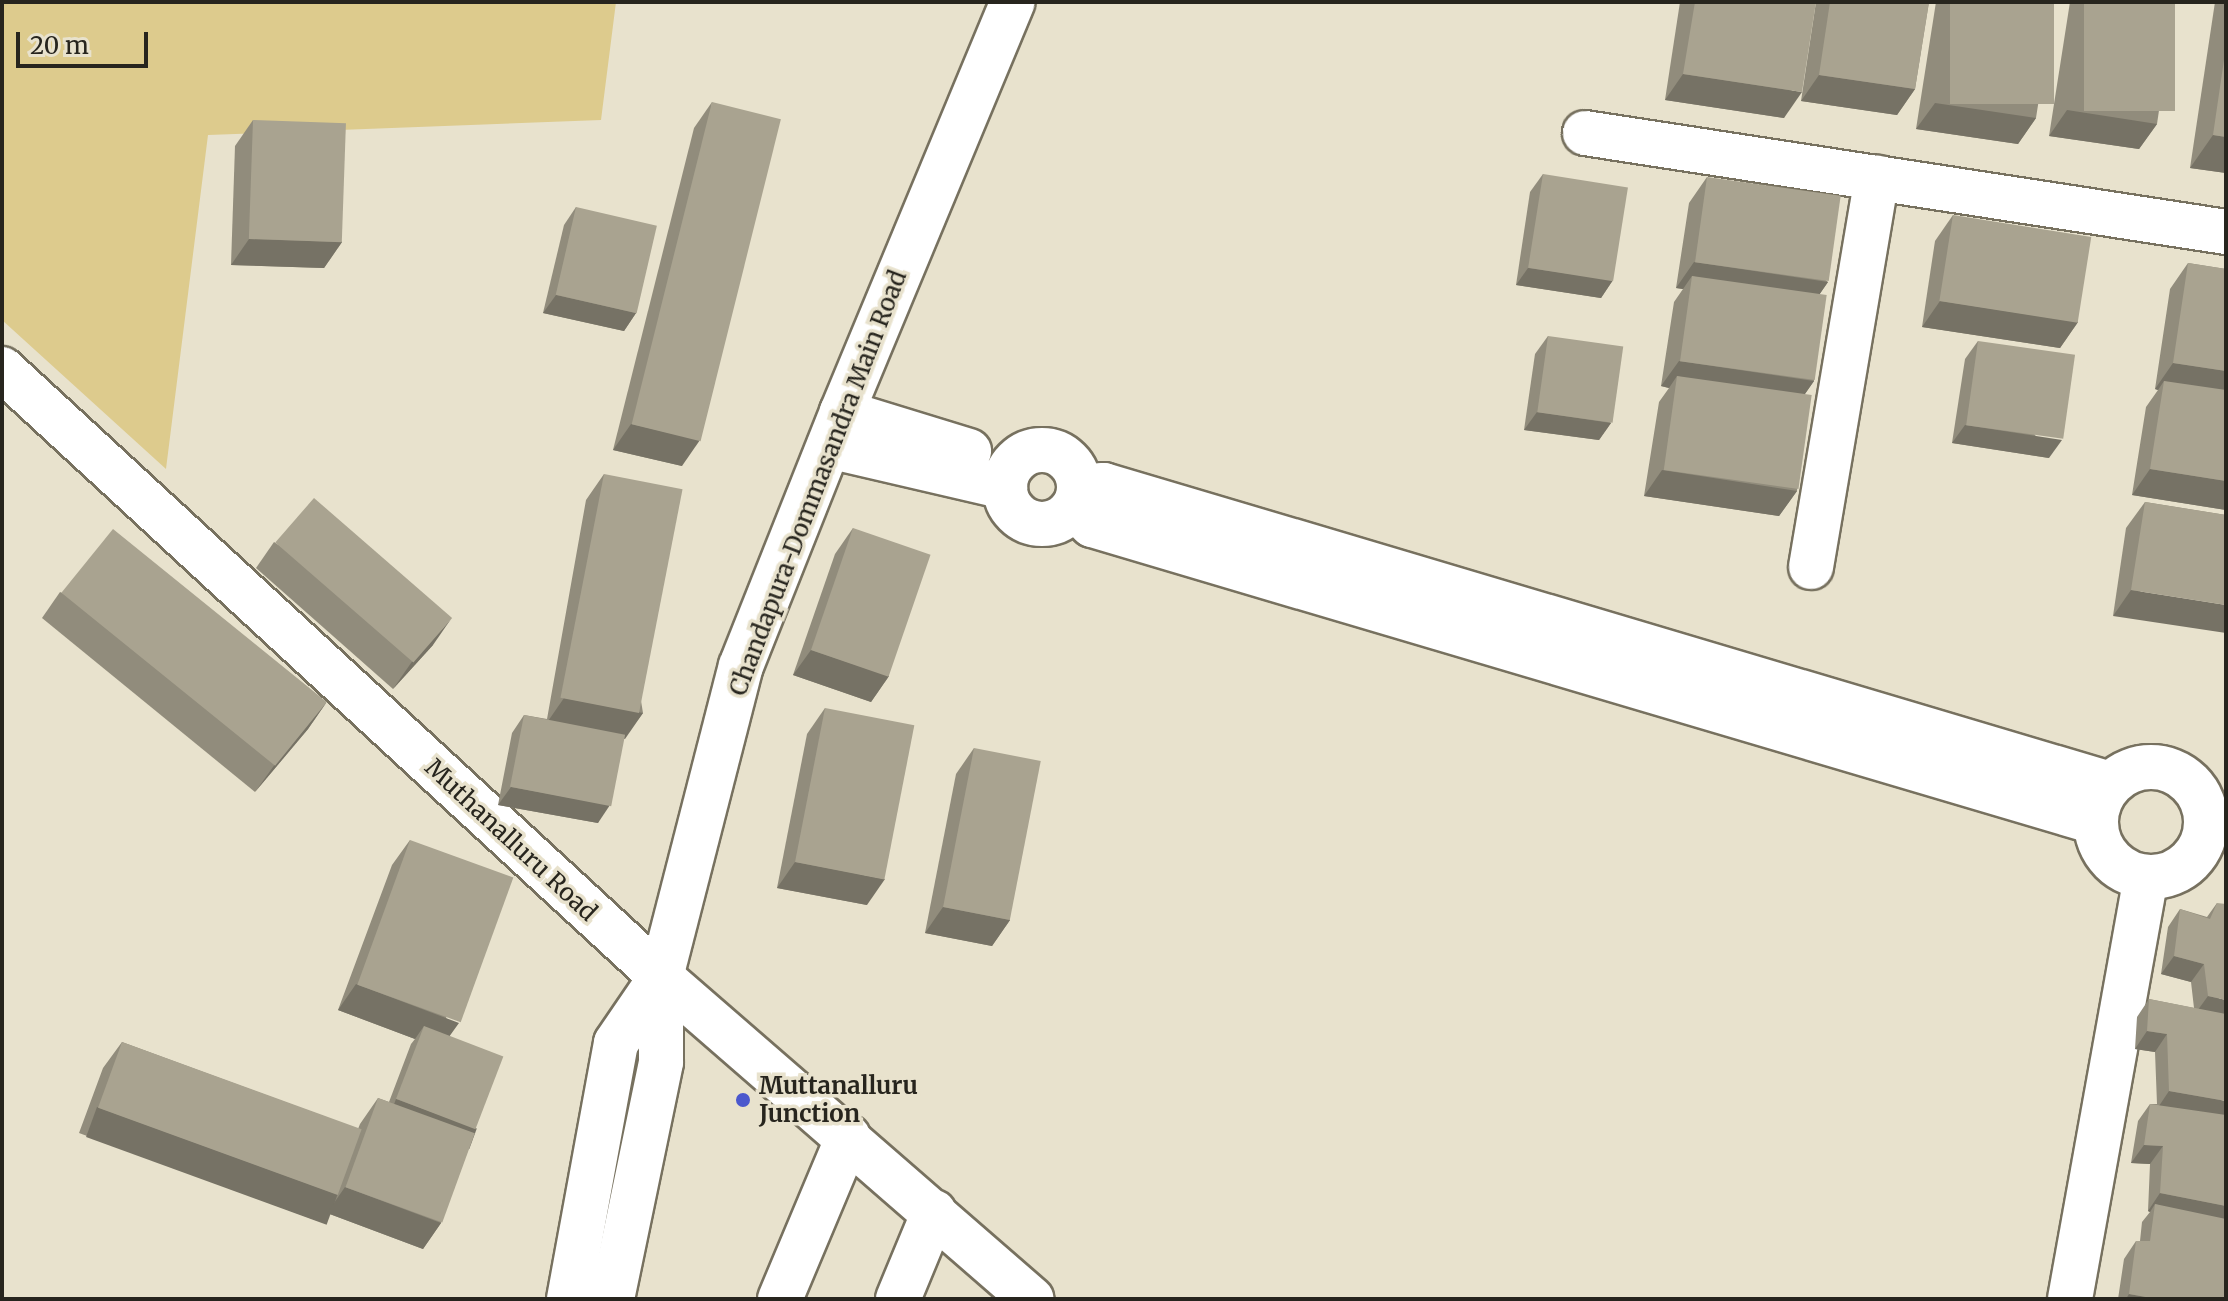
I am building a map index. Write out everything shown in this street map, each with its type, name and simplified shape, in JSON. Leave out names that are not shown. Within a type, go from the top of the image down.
[{"type":"street","name":"Chandapura-Dommasandra Main Road","points":[[612,1299],[661,1062],[661,977],[741,666],[835,429],[1013,2]]},
{"type":"street","points":[[1585,133],[2226,232]]},
{"type":"street","points":[[1811,567],[1877,178]]},
{"type":"street","name":"Muthanalluru Road","points":[[2,369],[661,977],[1030,1298]]},
{"type":"street","points":[[835,429],[1008,475]]},
{"type":"street","points":[[1077,498],[1074,465],[1055,451],[1031,450],[1008,475],[1009,505],[1023,519],[1041,524],[1059,521],[1077,498],[1104,485],[2102,803]]},
{"type":"street","points":[[2149,767],[2171,770],[2189,782],[2202,800],[2214,845],[2169,875],[2146,878],[2120,869],[2101,848],[2102,803],[2127,772],[2149,767]]},
{"type":"street","points":[[2070,1299],[2146,878]]},
{"type":"street","name":"Chandapura-Dommasandra Main Road","points":[[569,1299],[616,1043],[661,977]]},
{"type":"street","points":[[780,1299],[848,1137]]},
{"type":"street","points":[[898,1299],[934,1212]]},
{"type":"shaded area","points":[[2,2],[616,2],[601,120],[208,135],[166,469],[2,320]]},
{"type":"building","points":[[1695,2],[1816,2],[1802,92],[1683,74]]},
{"type":"building","points":[[1830,2],[1929,2],[1915,89],[1819,75]]},
{"type":"building","points":[[1950,2],[2054,2],[2054,104],[1950,104]]},
{"type":"building","points":[[2084,2],[2175,2],[2175,111],[2084,111]]},
{"type":"building","points":[[2226,46],[2226,137],[2213,135]]},
{"type":"building","points":[[712,102],[781,119],[701,441],[632,424]]},
{"type":"building","points":[[253,120],[346,123],[342,242],[249,239]]},
{"type":"building","points":[[1543,174],[1628,187],[1613,281],[1528,268]]},
{"type":"building","points":[[1707,177],[1841,196],[1829,281],[1695,262]]},
{"type":"building","points":[[576,207],[657,226],[637,313],[556,295]]},
{"type":"building","points":[[1953,215],[2091,237],[2078,323],[1939,301]]},
{"type":"building","points":[[2188,263],[2226,269],[2226,371],[2173,363]]},
{"type":"building","points":[[1692,276],[1827,295],[1815,380],[1680,361]]},
{"type":"building","points":[[1548,336],[1623,347],[1613,423],[1537,412]]},
{"type":"building","points":[[1978,341],[2075,355],[2063,439],[1966,425]]},
{"type":"building","points":[[1677,376],[1812,395],[1798,489],[1664,470]]},
{"type":"building","points":[[2164,381],[2226,390],[2226,481],[2150,469]]},
{"type":"building","points":[[604,474],[683,489],[639,713],[560,698]]},
{"type":"building","points":[[314,498],[452,618],[413,663],[275,543]]},
{"type":"building","points":[[2145,502],[2226,515],[2226,605],[2131,590]]},
{"type":"building","points":[[853,528],[931,555],[889,677],[811,650]]},
{"type":"building","points":[[113,529],[327,702],[275,766],[61,593]]},
{"type":"building","points":[[825,708],[914,725],[884,879],[795,862]]},
{"type":"building","points":[[524,715],[625,735],[611,806],[510,787]]},
{"type":"building","points":[[974,748],[1041,761],[1010,920],[943,907]]},
{"type":"building","points":[[410,840],[513,878],[461,1022],[357,985]]},
{"type":"building","points":[[2217,903],[2226,904],[2226,1000],[2208,996],[2204,964],[2174,956],[2180,909],[2210,919]]},
{"type":"building","points":[[2149,999],[2226,1014],[2226,1101],[2169,1091],[2167,1034],[2147,1031]]},
{"type":"building","points":[[424,1026],[503,1056],[475,1129],[396,1099]]},
{"type":"building","points":[[122,1042],[362,1129],[338,1195],[98,1108]]},
{"type":"building","points":[[378,1098],[475,1133],[442,1222],[346,1187]]},
{"type":"building","points":[[2150,1104],[2226,1115],[2226,1206],[2160,1193],[2163,1146],[2144,1145]]},
{"type":"building","points":[[2155,1204],[2226,1219],[2226,1299],[2157,1299],[2129,1294],[2136,1241],[2150,1241]]},
{"type":"place","name":"Muttanalluru Junction","points":[[743,1100]]}]
